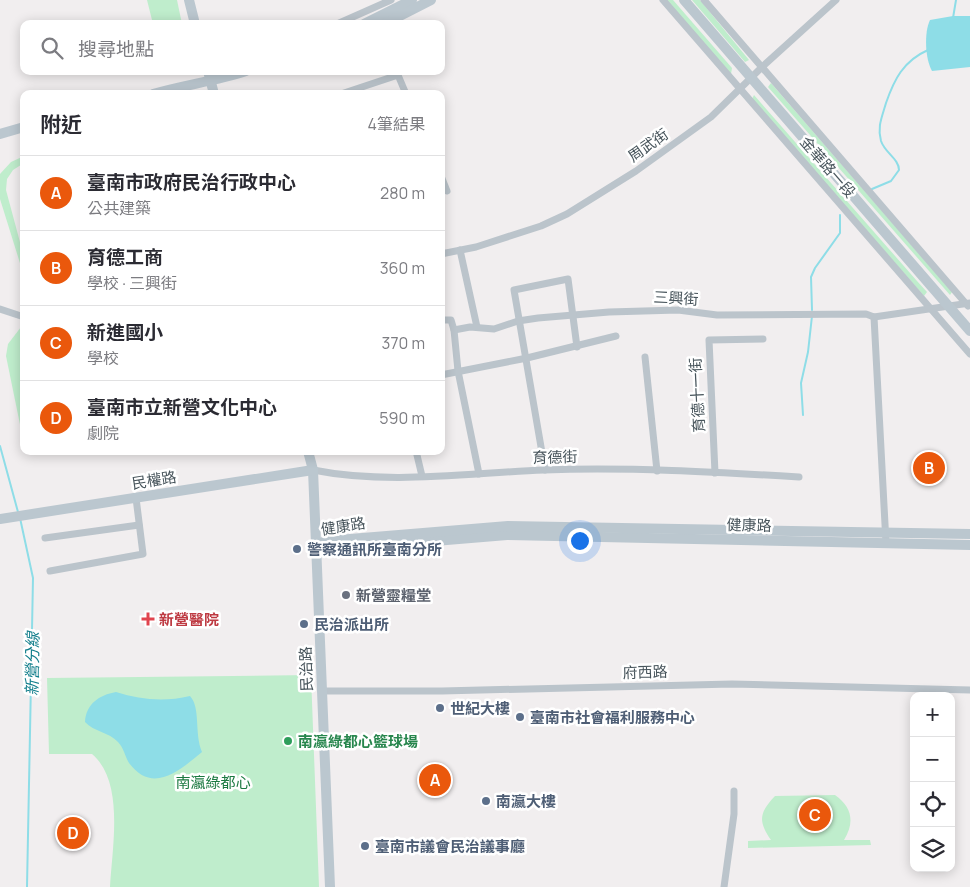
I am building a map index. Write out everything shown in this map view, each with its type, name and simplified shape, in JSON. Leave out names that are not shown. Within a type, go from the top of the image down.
[{"type":"street","points":[[189,0],[194,20]]},
{"type":"street","points":[[346,20],[391,0]]},
{"type":"street","points":[[372,20],[412,0]]},
{"type":"street","points":[[392,20],[431,0]]},
{"type":"street","name":"金華路一段","points":[[663,0],[970,354]]},
{"type":"street","name":"金華路一段","points":[[684,0],[750,79],[970,330]]},
{"type":"street","name":"金華路一段","points":[[704,0],[761,68],[969,305]]},
{"type":"street","name":"周武街","points":[[445,253],[542,226],[567,214],[636,171],[711,117],[761,68],[836,0]]},
{"type":"street","points":[[166,90],[207,77],[220,75]]},
{"type":"street","points":[[353,90],[398,75],[404,90]]},
{"type":"street","points":[[207,77],[212,90]]},
{"type":"street","points":[[0,134],[20,128]]},
{"type":"street","points":[[445,185],[448,191]]},
{"type":"street","points":[[460,250],[477,327]]},
{"type":"street","points":[[545,470],[514,290],[568,278],[577,347]]},
{"type":"street","name":"三興街","points":[[454,330],[477,327],[494,329],[518,321],[609,312],[660,310],[716,314],[866,314],[874,317],[948,306],[969,305]]},
{"type":"street","points":[[0,309],[20,316]]},
{"type":"street","points":[[874,317],[886,538]]},
{"type":"street","points":[[445,320],[451,320],[454,330],[458,371],[479,474]]},
{"type":"street","points":[[445,374],[577,347],[616,336]]},
{"type":"street","name":"育德十一街","points":[[715,473],[708,340],[763,339]]},
{"type":"street","points":[[645,357],[657,470]]},
{"type":"street","name":"民治路","points":[[309,455],[313,470],[330,887]]},
{"type":"street","points":[[417,455],[422,476]]},
{"type":"street","name":"育德街","points":[[313,470],[340,475],[422,476],[545,470],[657,470],[799,477]]},
{"type":"street","name":"民權路","points":[[0,518],[313,470]]},
{"type":"street","points":[[50,571],[143,554],[136,498]]},
{"type":"street","points":[[45,538],[139,525]]},
{"type":"street","name":"健康路","points":[[316,545],[326,550],[507,536],[539,531],[886,538],[970,545]]},
{"type":"street","name":"健康路","points":[[886,538],[970,534]]},
{"type":"street","name":"府西路","points":[[322,691],[442,691],[732,684],[970,690]]},
{"type":"street","points":[[724,887],[734,814],[734,791]]},
{"type":"green space","points":[[147,0],[177,0],[181,20],[152,20]]},
{"type":"green space","points":[[665,0],[673,0],[732,68],[731,74]]},
{"type":"green space","points":[[692,0],[700,0],[749,60],[745,62]]},
{"type":"green space","points":[[771,83],[952,292],[950,295],[768,87]]},
{"type":"green space","points":[[754,95],[927,292],[924,296],[752,99]]},
{"type":"green space","points":[[20,158],[20,166],[13,170],[7,179],[6,190],[20,242],[20,263],[0,199],[0,174],[11,162]]},
{"type":"green space","points":[[20,328],[20,424],[6,356],[8,344]]},
{"type":"green space","name":"南瀛綠都心","points":[[311,675],[319,887],[110,887],[114,816],[113,798],[109,781],[102,766],[92,754],[49,754],[47,678]]},
{"type":"green space","points":[[835,795],[845,805],[850,815],[850,827],[844,840],[870,840],[871,845],[748,848],[748,841],[771,840],[764,828],[762,817],[766,807],[775,796]]},
{"type":"water","points":[[953,16],[970,16],[970,67],[932,71],[926,46],[928,25],[930,20]]},
{"type":"water","points":[[116,692],[153,699],[190,696],[197,714],[198,737],[202,752],[176,772],[166,776],[157,778],[147,777],[138,772],[129,763],[118,742],[85,722],[88,710],[94,701],[104,695]]},
{"type":"waterway","points":[[953,18],[956,0]]},
{"type":"waterway","points":[[872,189],[891,181],[899,170],[897,163],[883,145],[880,136],[881,122],[889,95],[896,79],[906,66],[919,54],[928,50]]},
{"type":"waterway","points":[[812,310],[811,277],[815,268],[840,233],[840,215]]},
{"type":"waterway","points":[[803,415],[801,383],[808,352],[812,316]]},
{"type":"waterway","name":"新營分線","points":[[0,446],[18,512]]},
{"type":"waterway","name":"新營分線","points":[[20,518],[33,578],[27,887]]},
{"type":"place","name":"育德工商","points":[[929,468]]},
{"type":"place","name":"警察通訊所臺南分所","points":[[297,549]]},
{"type":"place","name":"新營靈糧堂","points":[[346,595]]},
{"type":"place","name":"新營醫院","points":[[148,619]]},
{"type":"place","name":"民治派出所","points":[[304,624]]},
{"type":"place","name":"世紀大樓","points":[[440,708]]},
{"type":"place","name":"臺南市社會福利服務中心","points":[[520,717]]},
{"type":"place","name":"南瀛綠都心籃球場","points":[[288,741]]},
{"type":"place","name":"臺南市政府民治行政中心","points":[[435,780]]},
{"type":"place","name":"南瀛大樓","points":[[486,801]]},
{"type":"place","name":"新進國小","points":[[815,815]]},
{"type":"place","name":"臺南市立新營文化中心","points":[[73,833]]},
{"type":"place","name":"臺南市議會民治議事廳","points":[[365,846]]}]
